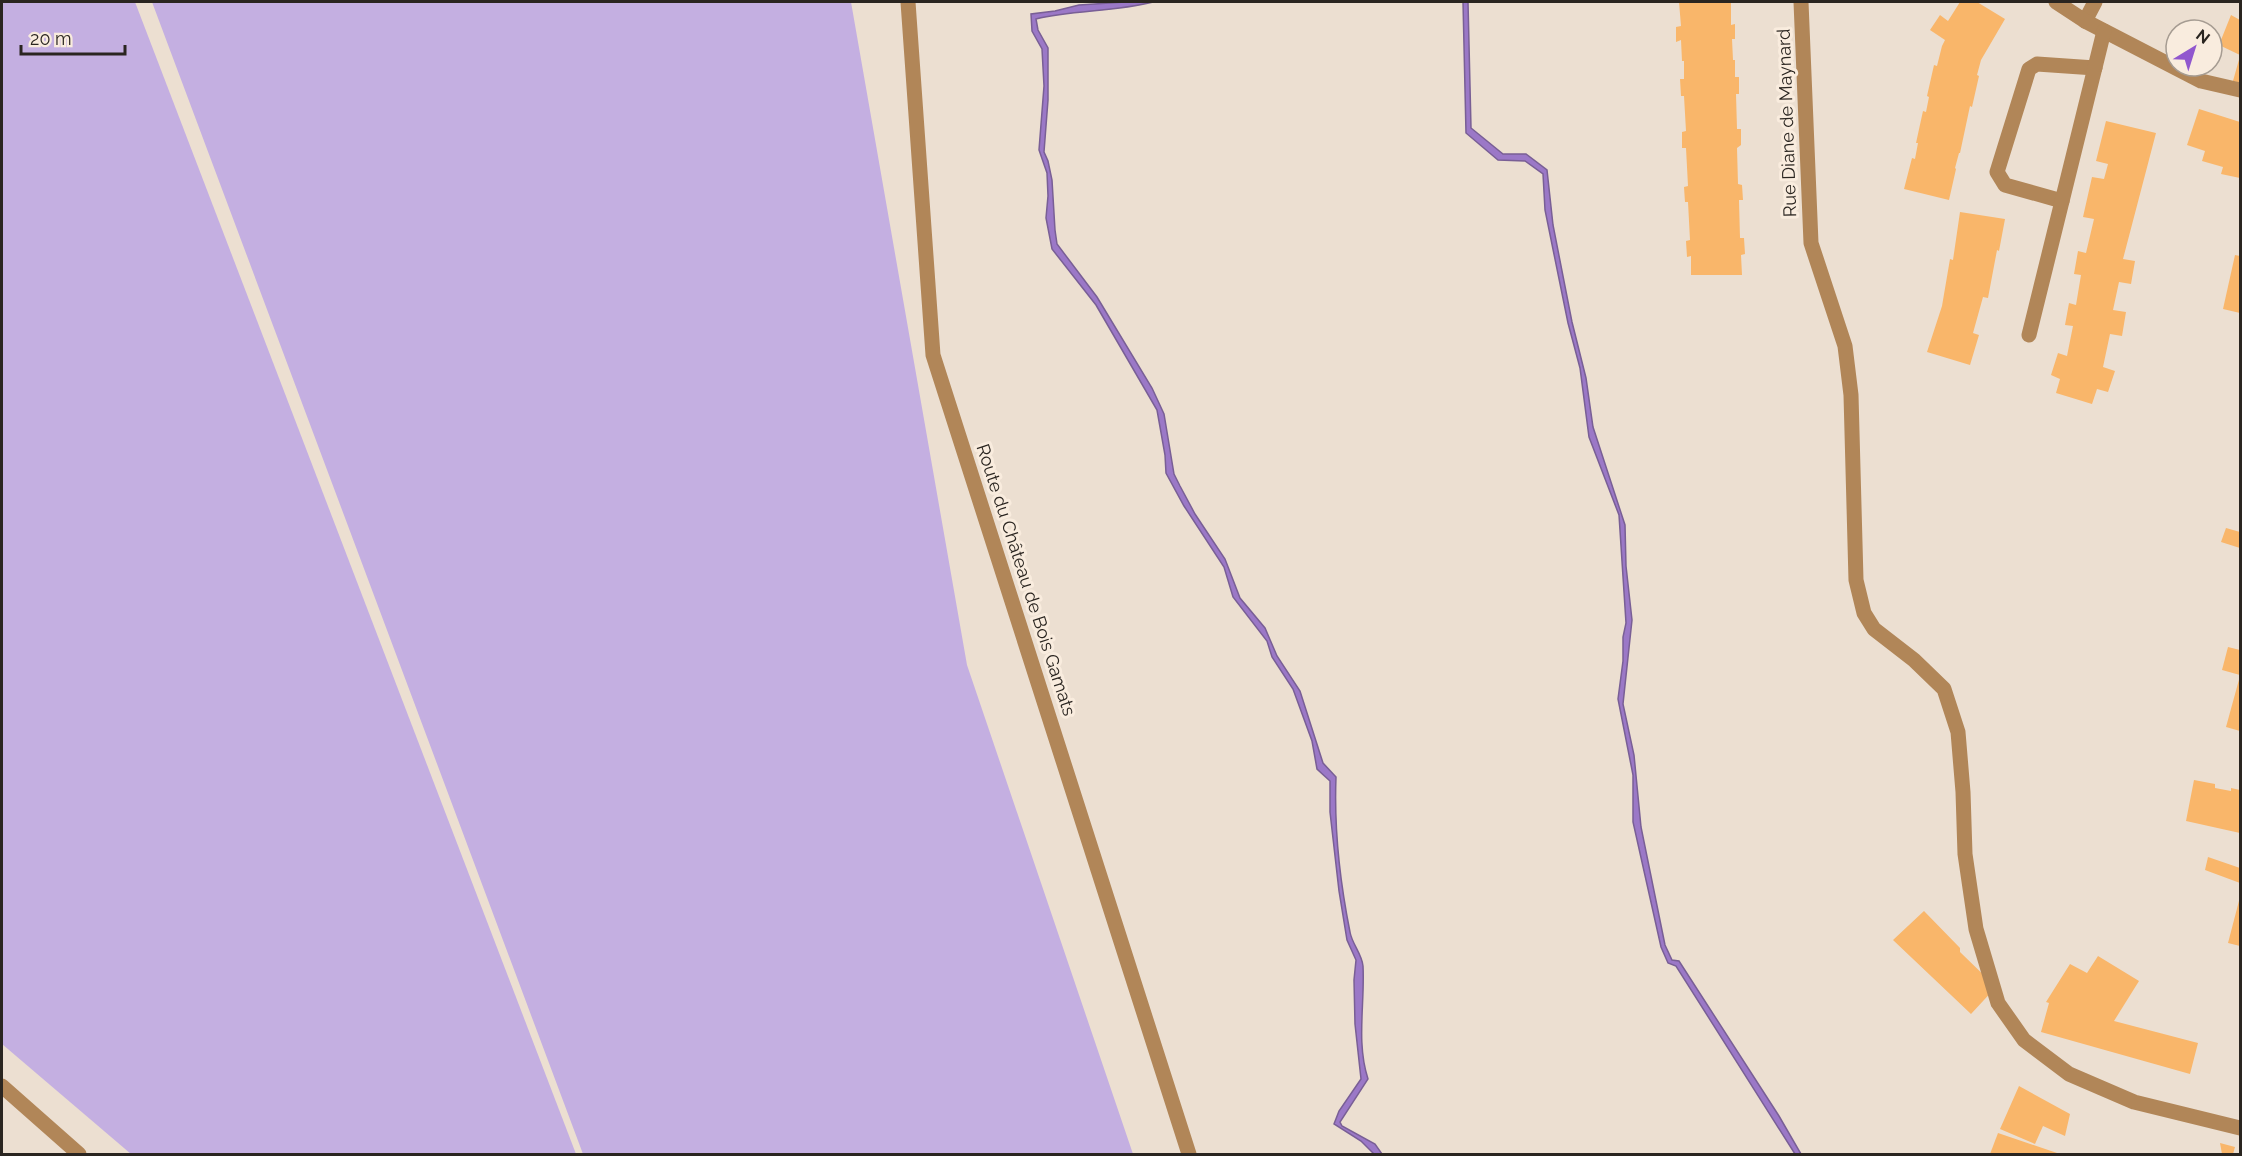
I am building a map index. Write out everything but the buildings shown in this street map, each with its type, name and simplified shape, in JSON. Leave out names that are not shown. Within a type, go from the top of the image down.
[{"type":"street","name":"Route du Château de Bois Gamats","points":[[908,2],[933,355],[1189,1155]]},
{"type":"street","name":"Rue Diane de Maynard","points":[[1801,2],[1811,243],[1845,346],[1851,395],[1856,580],[1863,613],[1874,629],[1914,660],[1944,689],[1958,732],[1965,854],[1976,929],[1998,1003],[2024,1040],[2069,1074],[2134,1101],[2241,1128]]},
{"type":"street","points":[[2056,2],[2085,21],[2201,81],[2241,90]]},
{"type":"street","points":[[2085,21],[2095,2]]},
{"type":"street","points":[[2029,335],[2104,31]]},
{"type":"street","points":[[2062,201],[2005,184],[1997,171],[2029,69],[2037,64],[2095,68]]},
{"type":"street","points":[[2,1086],[79,1155]]},
{"type":"shaded area","points":[[2,2],[135,2],[576,1154],[131,1154],[2,1044]]},
{"type":"shaded area","points":[[152,2],[851,2],[967,665],[1133,1154],[583,1154]]},
{"type":"shaded area","points":[[1153,2],[1036,19],[1038,30],[1048,48],[1048,100],[1044,152],[1052,180],[1057,244],[1097,297],[1152,388],[1164,414],[1174,474],[1195,514],[1225,559],[1240,598],[1265,628],[1277,656],[1300,691],[1323,763],[1336,777],[1338,855],[1343,894],[1351,936],[1363,966],[1362,1051],[1368,1079],[1340,1122],[1342,1126],[1375,1144],[1382,1154],[1374,1154],[1361,1141],[1334,1124],[1339,1111],[1361,1079],[1355,1024],[1356,960],[1347,940],[1339,891],[1330,812],[1330,781],[1317,769],[1312,741],[1293,689],[1272,657],[1267,641],[1233,597],[1224,567],[1184,506],[1166,473],[1157,410],[1096,305],[1052,249],[1046,218],[1047,173],[1039,150],[1044,86],[1042,49],[1032,31],[1031,14],[1079,5]]},
{"type":"shaded area","points":[[1463,2],[1468,2],[1471,128],[1503,154],[1526,154],[1547,170],[1553,225],[1572,322],[1586,378],[1593,427],[1625,525],[1626,566],[1632,620],[1623,704],[1634,755],[1641,827],[1665,945],[1672,960],[1679,961],[1801,1154],[1795,1154],[1676,966],[1668,963],[1661,947],[1633,822],[1633,775],[1618,699],[1626,623],[1619,515],[1589,437],[1580,368],[1568,323],[1545,210],[1543,174],[1525,161],[1498,160],[1466,133]]}]
